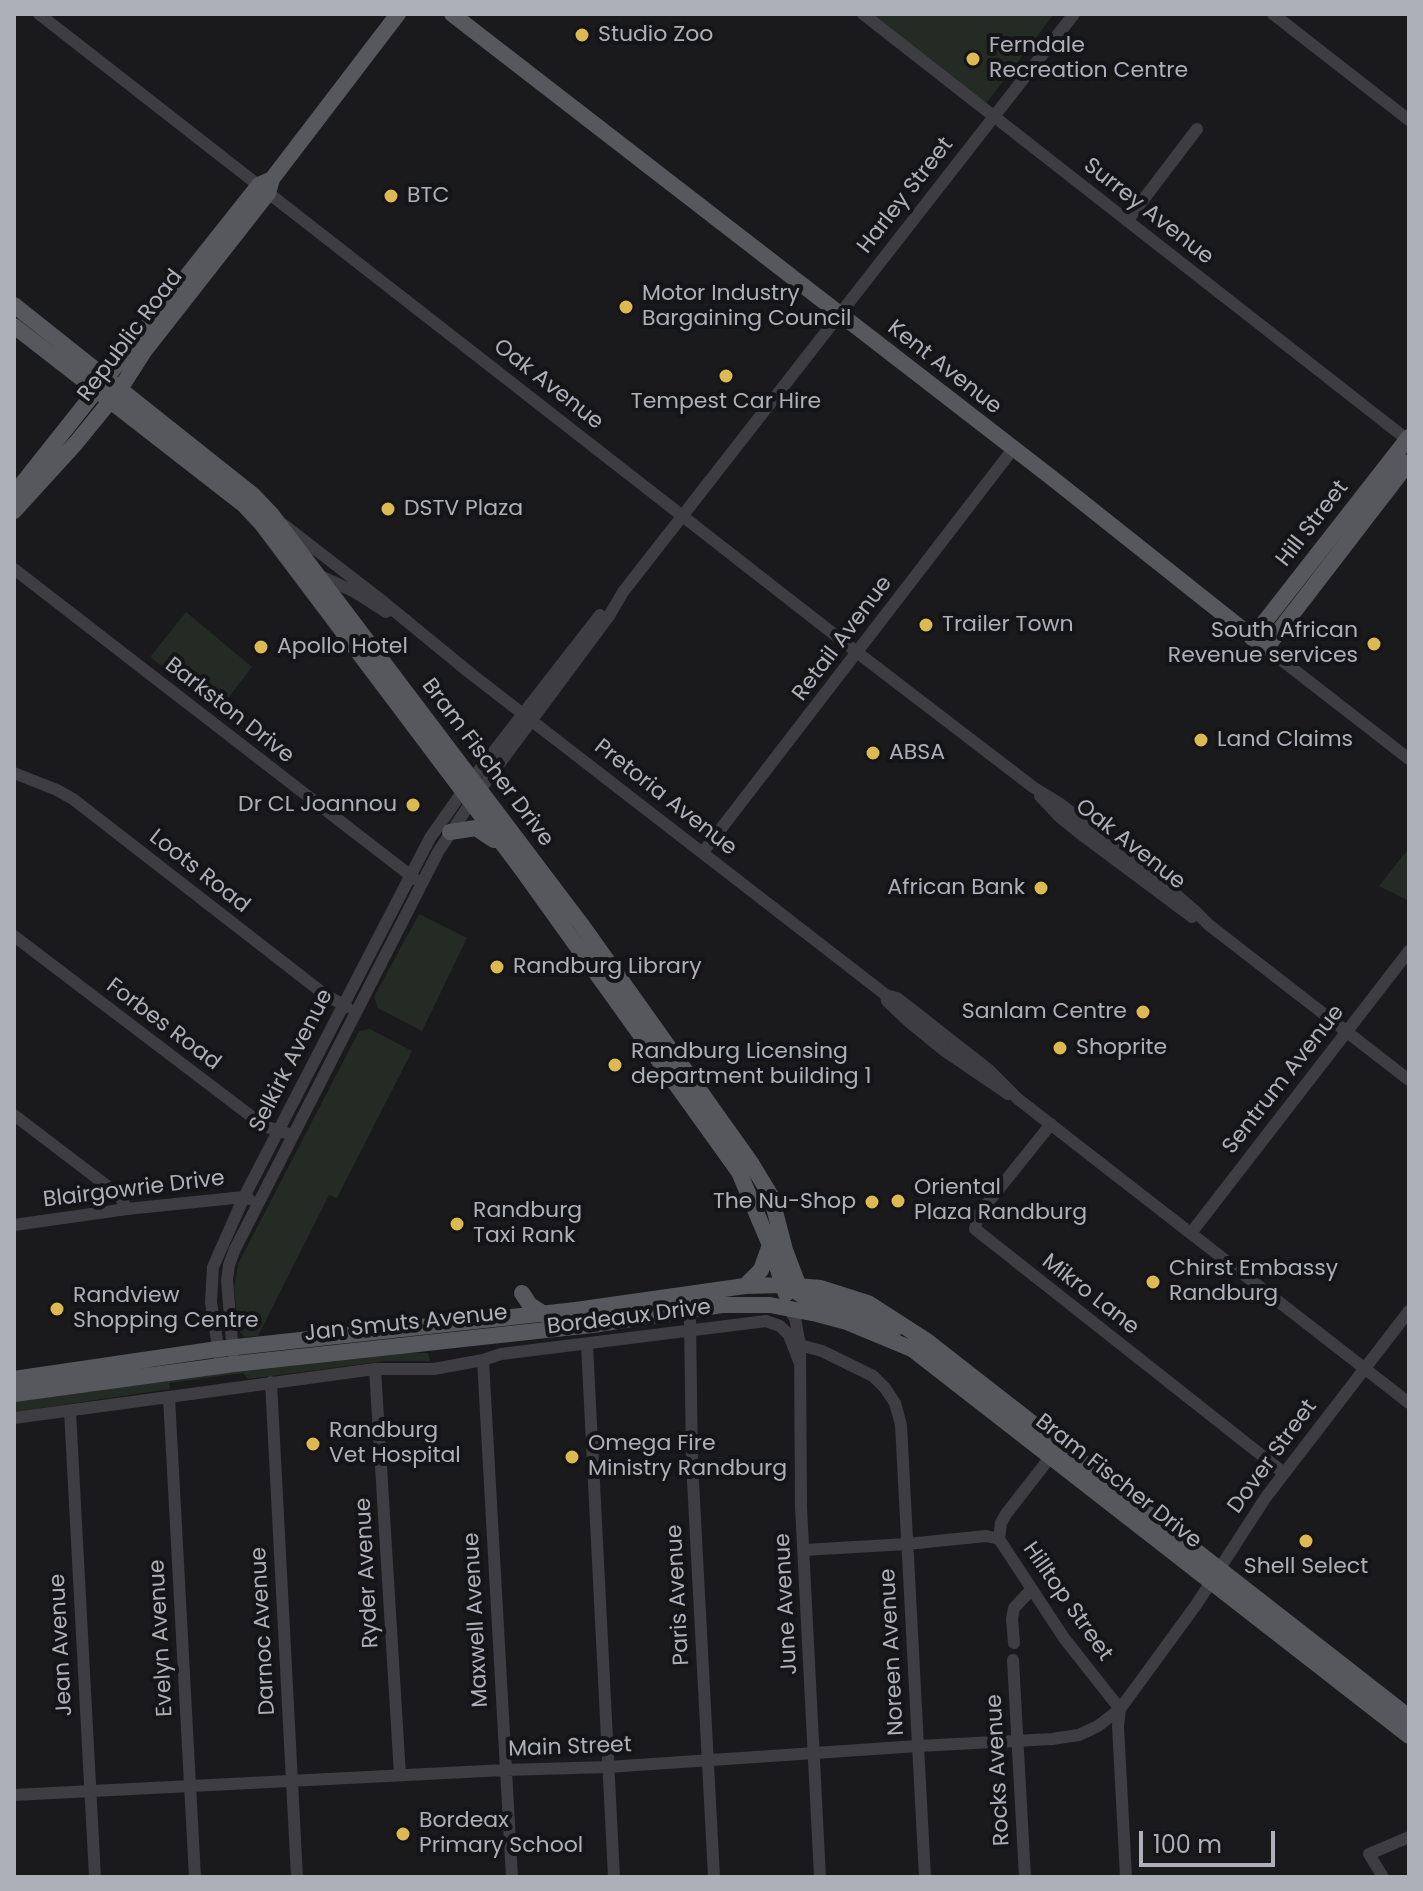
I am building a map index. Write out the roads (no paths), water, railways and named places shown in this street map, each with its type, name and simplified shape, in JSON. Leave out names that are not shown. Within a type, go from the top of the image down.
[{"type":"main road","name":"Republic Road","points":[[14,511],[398,14]]},
{"type":"main road","name":"Kent Avenue","points":[[452,14],[1259,643]]},
{"type":"main road","name":"Bram Fischer Drive","points":[[14,305],[108,390],[244,505],[581,924],[751,1163],[771,1196],[795,1297]]},
{"type":"main road","name":"Bram Fischer Drive","points":[[14,326],[253,495],[272,515],[471,791],[505,849],[739,1172],[795,1297]]},
{"type":"main road","name":"Republic Road","points":[[14,494],[108,390]]},
{"type":"main road","name":"Hill Street","points":[[1259,643],[1408,439]]},
{"type":"main road","name":"Hill Street","points":[[1259,643],[1409,462]]},
{"type":"main road","points":[[450,832],[476,828],[505,849]]},
{"type":"main road","points":[[771,1196],[802,1271],[821,1288]]},
{"type":"main road","points":[[745,1286],[761,1270],[770,1245]]},
{"type":"main road","name":"Jan Smuts Avenue","points":[[14,1394],[439,1324],[544,1314],[745,1286],[795,1297]]},
{"type":"main road","name":"Bram Fischer Drive","points":[[795,1297],[821,1288],[868,1303],[887,1314],[934,1346],[1055,1451]]},
{"type":"main road","points":[[522,1293],[530,1305],[544,1314]]},
{"type":"main road","name":"Bram Fischer Drive","points":[[795,1297],[844,1307],[880,1323],[1055,1451],[1214,1575],[1409,1736]]},
{"type":"main road","name":"Jan Smuts Avenue","points":[[14,1379],[227,1357],[440,1343],[795,1297]]},
{"type":"main road","name":"Bram Fischer Drive","points":[[1214,1575],[1409,1717]]},
{"type":"street","name":"Oak Avenue","points":[[39,14],[266,186],[858,653],[1033,787],[1060,817],[1082,835],[1185,912],[1209,925],[1409,1080]]},
{"type":"street","name":"Surrey Avenue","points":[[863,14],[1408,439]]},
{"type":"street","name":"Harley Street","points":[[471,791],[603,612],[623,592],[1074,14]]},
{"type":"street","points":[[1273,14],[1409,120]]},
{"type":"street","points":[[1127,221],[1197,129]]},
{"type":"street","name":"Retail Avenue","points":[[703,852],[1013,449]]},
{"type":"street","name":"Pretoria Avenue","points":[[272,515],[419,633],[886,995],[889,1004],[945,1051],[1051,1124],[1409,1403]]},
{"type":"street","name":"Pretoria Avenue","points":[[295,566],[353,591],[419,633]]},
{"type":"street","name":"Barkston Drive","points":[[14,569],[421,883]]},
{"type":"street","name":"Harley Street","points":[[527,717],[549,697],[623,592]]},
{"type":"street","name":"Kent Avenue","points":[[1259,643],[1409,759]]},
{"type":"street","points":[[549,697],[546,715],[549,733]]},
{"type":"street","name":"Loots Road","points":[[14,773],[73,799],[355,1012]]},
{"type":"street","name":"Selkirk Avenue","points":[[227,1357],[229,1265],[355,1012],[471,791]]},
{"type":"street","name":"Selkirk Avenue","points":[[227,1357],[211,1302],[213,1267],[244,1197],[409,876],[430,838],[471,791]]},
{"type":"street","name":"Forbes Road","points":[[14,936],[264,1126],[293,1135]]},
{"type":"street","name":"Sentrum Avenue","points":[[1191,1233],[1409,951]]},
{"type":"street","points":[[14,1115],[119,1195],[127,1209]]},
{"type":"street","name":"Mikro Lane","points":[[1051,1124],[978,1215],[975,1225],[979,1234],[1284,1473]]},
{"type":"street","name":"Blairgowrie Drive","points":[[14,1225],[244,1197],[258,1203]]},
{"type":"street","name":"June Avenue","points":[[795,1297],[800,1345],[804,1550],[820,1877]]},
{"type":"street","name":"Paris Avenue","points":[[692,1311],[689,1329],[692,1462],[714,1877]]},
{"type":"street","name":"Dover Street","points":[[1120,1709],[1188,1616],[1284,1473],[1409,1311]]},
{"type":"street","name":"Bordeaux Drive","points":[[14,1418],[375,1369],[434,1369],[501,1354],[766,1321],[780,1326],[789,1335],[799,1361]]},
{"type":"street","points":[[434,1369],[440,1343],[439,1324]]},
{"type":"street","points":[[440,1343],[448,1366]]},
{"type":"street","points":[[587,1345],[614,1877]]},
{"type":"street","name":"Noreen Avenue","points":[[800,1345],[822,1351],[873,1376],[895,1403],[901,1425],[925,1877]]},
{"type":"street","name":"Maxwell Avenue","points":[[483,1360],[512,1877]]},
{"type":"street","name":"Ryder Avenue","points":[[375,1369],[400,1775]]},
{"type":"street","name":"Darnoc Avenue","points":[[271,1382],[297,1877]]},
{"type":"street","name":"Evelyn Avenue","points":[[169,1397],[195,1877]]},
{"type":"street","name":"Jean Avenue","points":[[70,1411],[95,1877]]},
{"type":"street","points":[[999,1539],[1006,1514],[1055,1451]]},
{"type":"street","name":"Hilltop Street","points":[[804,1550],[986,1536],[999,1539],[1064,1638],[1120,1709]]},
{"type":"street","points":[[1014,1643],[1014,1608],[1032,1589]]},
{"type":"street","name":"Rocks Avenue","points":[[1013,1660],[1025,1877]]},
{"type":"street","points":[[1120,1709],[1118,1726],[1126,1877]]},
{"type":"street","name":"Main Street","points":[[14,1795],[608,1767],[1018,1742],[1079,1735],[1098,1726],[1120,1709]]},
{"type":"street","points":[[1383,1877],[1369,1854],[1409,1837]]},
{"type":"place","name":"Studio Zoo","points":[[582,35]]},
{"type":"place","name":"Ferndale Recreation Centre","points":[[973,59]]},
{"type":"place","name":"BTC","points":[[391,196]]},
{"type":"place","name":"Motor Industry Bargaining Council","points":[[626,307]]},
{"type":"place","name":"Tempest Car Hire","points":[[726,376]]},
{"type":"place","name":"DSTV Plaza","points":[[388,509]]},
{"type":"place","name":"Trailer Town","points":[[926,625]]},
{"type":"place","name":"South African Revenue services","points":[[1374,644]]},
{"type":"place","name":"Apollo Hotel","points":[[261,647]]},
{"type":"place","name":"Land Claims","points":[[1201,740]]},
{"type":"place","name":"ABSA","points":[[873,753]]},
{"type":"place","name":"Dr CL Joannou","points":[[413,805]]},
{"type":"place","name":"African Bank","points":[[1041,888]]},
{"type":"place","name":"Randburg Library","points":[[497,967]]},
{"type":"place","name":"Sanlam Centre","points":[[1143,1012]]},
{"type":"place","name":"Shoprite","points":[[1060,1048]]},
{"type":"place","name":"Randburg Licensing department building 1","points":[[615,1065]]},
{"type":"place","name":"Oriental Plaza Randburg","points":[[898,1201]]},
{"type":"place","name":"The Nu-Shop","points":[[872,1202]]},
{"type":"place","name":"Randburg Taxi Rank","points":[[457,1224]]},
{"type":"place","name":"Chirst Embassy Randburg","points":[[1153,1282]]},
{"type":"place","name":"Randview Shopping Centre","points":[[57,1309]]},
{"type":"place","name":"Randburg Vet Hospital","points":[[313,1444]]},
{"type":"place","name":"Omega Fire Ministry Randburg","points":[[572,1457]]},
{"type":"place","name":"Shell Select","points":[[1306,1541]]},
{"type":"place","name":"Bordeax Primary School","points":[[403,1834]]}]
